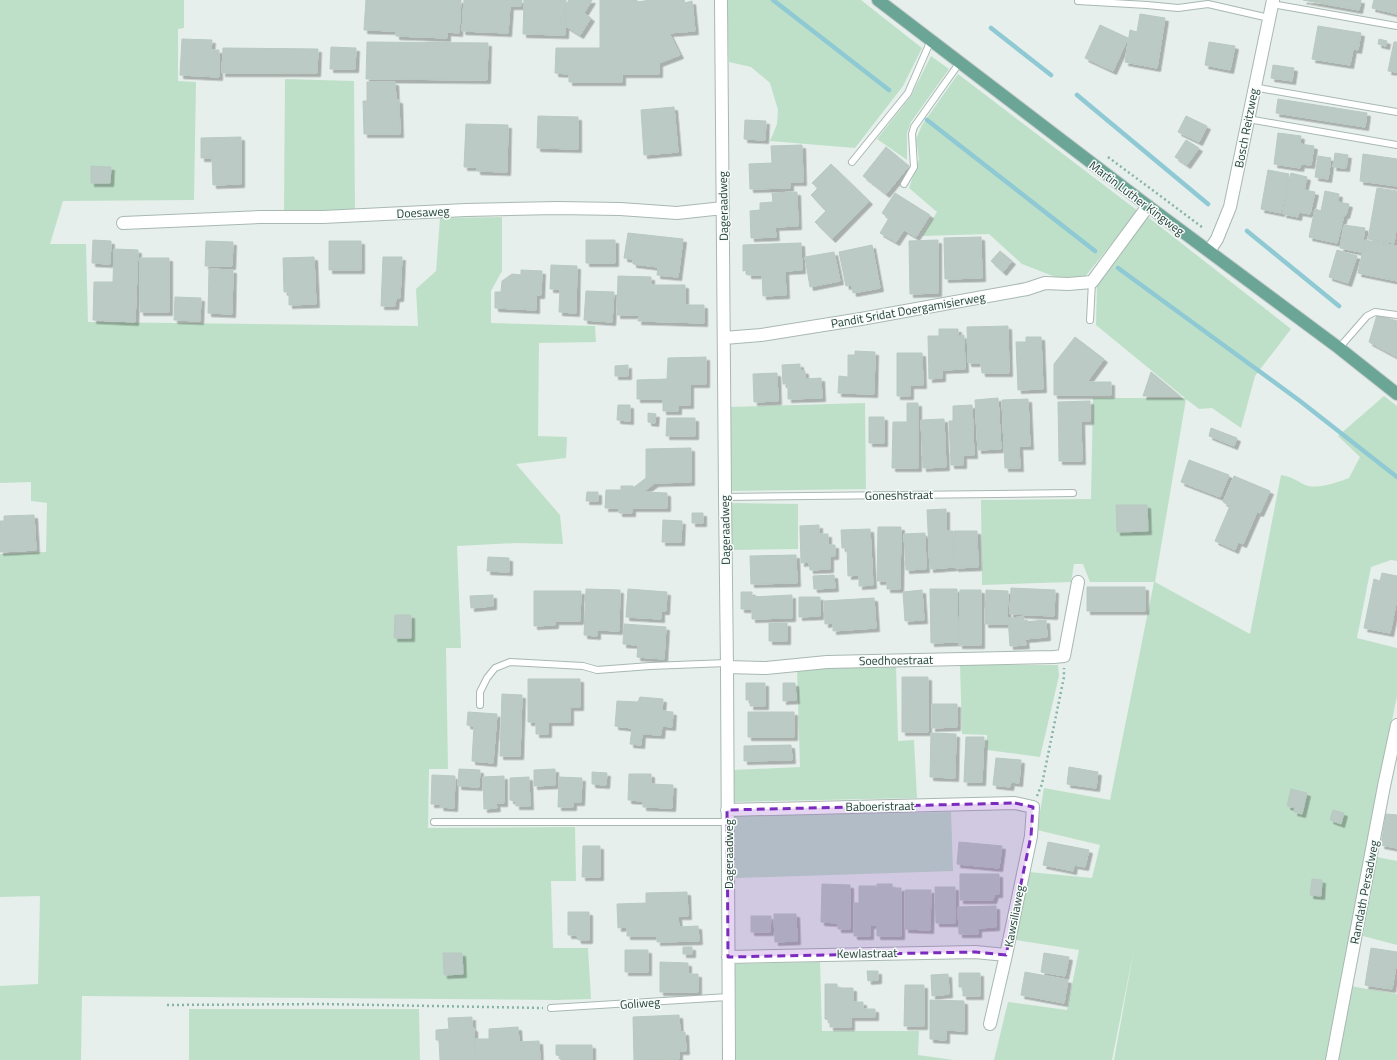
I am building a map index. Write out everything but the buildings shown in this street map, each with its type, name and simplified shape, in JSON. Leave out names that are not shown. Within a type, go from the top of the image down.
[{"type":"main road","name":"Martin Luther Kingweg","points":[[878,0],[1148,206],[1339,348],[1397,394]]},
{"type":"street","name":"Dageraadweg","points":[[721,0],[729,1060]]},
{"type":"street","name":"Bosch Reitzweg","points":[[1209,251],[1217,239],[1230,207],[1273,2]]},
{"type":"street","points":[[1092,282],[1148,206]]},
{"type":"street","name":"Doesaweg","points":[[123,223],[259,217],[323,217],[466,210],[557,208],[613,209],[677,213],[722,208]]},
{"type":"street","name":"Pandit Sridat Doergamisierweg","points":[[724,338],[760,335],[861,319],[1027,289],[1045,283],[1068,284],[1092,282]]},
{"type":"street","points":[[1064,656],[1078,582]]},
{"type":"street","name":"Soedhoestraat","points":[[727,665],[766,668],[827,662],[1046,658],[1064,656]]},
{"type":"street","name":"Ramdath Persadweg","points":[[1332,1060],[1397,725]]},
{"type":"street","name":"Baboeristraat","points":[[727,816],[1015,803],[1032,807]]},
{"type":"street","name":"Kawsiliaweg","points":[[990,1024],[1031,836],[1032,807]]},
{"type":"street","name":"Kewlastraat","points":[[728,956],[975,952],[1006,955]]},
{"type":"lane","points":[[1078,1],[1178,8],[1208,4],[1269,18]]},
{"type":"lane","points":[[1273,2],[1397,26]]},
{"type":"lane","points":[[852,162],[908,93],[931,40]]},
{"type":"lane","points":[[904,184],[914,167],[912,134],[914,127],[960,62]]},
{"type":"lane","points":[[1255,87],[1264,90],[1397,112]]},
{"type":"lane","points":[[1248,119],[1397,144]]},
{"type":"lane","points":[[1090,320],[1092,282]]},
{"type":"lane","points":[[1339,348],[1367,316],[1375,312],[1397,315]]},
{"type":"lane","name":"Goneshstraat","points":[[725,497],[1073,493]]},
{"type":"lane","points":[[480,705],[480,692],[487,678],[495,668],[510,662],[583,666],[597,670],[650,666],[727,665]]},
{"type":"lane","points":[[434,822],[727,816]]},
{"type":"lane","name":"Goliweg","points":[[551,1008],[728,997]]},
{"type":"path","points":[[1032,807],[1042,784],[1064,678],[1064,656]]},
{"type":"path","points":[[167,1005],[322,1004],[551,1008]]},
{"type":"highlighted area","points":[[1015,803],[1033,807],[1031,836],[1006,955],[975,952],[728,957],[727,810]]},
{"type":"green space","points":[[0,0],[184,0],[184,28],[178,29],[178,81],[196,82],[194,200],[63,201],[50,244],[86,244],[88,322],[418,326],[416,289],[436,271],[440,218],[502,217],[502,271],[491,291],[491,323],[595,326],[596,342],[539,343],[538,436],[567,437],[566,458],[516,464],[560,515],[563,544],[516,543],[457,546],[461,648],[446,648],[448,769],[429,769],[428,828],[575,827],[576,881],[551,881],[553,948],[588,948],[591,999],[555,1000],[82,996],[81,1060],[0,1060],[0,986],[38,984],[40,896],[0,897],[0,554],[46,552],[47,503],[31,501],[31,482],[0,483]]},
{"type":"green space","points":[[727,0],[861,0],[922,48],[903,86],[855,148],[770,141],[777,124],[778,110],[770,83],[751,67],[729,62]]},
{"type":"green space","points":[[931,56],[949,69],[911,122],[907,133],[907,160],[877,139],[911,96]]},
{"type":"green space","points":[[958,74],[1138,211],[1084,278],[1069,280],[1058,278],[1022,264],[989,234],[922,236],[937,212],[909,188],[919,159],[916,139],[922,125]]},
{"type":"green space","points":[[285,79],[354,81],[355,210],[284,210]]},
{"type":"green space","points":[[1148,217],[1291,329],[1255,376],[1241,428],[1212,408],[1199,409],[1186,399],[1155,582],[1250,634],[1281,475],[1305,485],[1315,487],[1349,478],[1360,457],[1338,436],[1384,396],[1397,406],[1397,561],[1391,560],[1371,567],[1357,638],[1397,648],[1397,696],[1327,1060],[1114,1060],[1134,949],[1112,1060],[994,1060],[1008,1002],[1067,1010],[1079,950],[1016,940],[1029,872],[1092,878],[1100,845],[1037,830],[1044,788],[1110,800],[1154,582],[1090,582],[1083,564],[1074,564],[1071,582],[982,585],[981,500],[1091,499],[1093,398],[1185,398],[1096,325],[1097,283]]},
{"type":"green space","points":[[865,403],[866,489],[731,491],[730,407]]},
{"type":"green space","points":[[731,503],[798,504],[798,549],[732,550]]},
{"type":"green space","points":[[960,665],[1058,665],[1059,676],[1040,757],[987,750],[987,735],[962,734]]},
{"type":"green space","points":[[896,666],[898,741],[914,740],[917,798],[733,802],[733,770],[800,767],[797,670]]},
{"type":"green space","points":[[951,812],[953,871],[736,878],[732,816]]},
{"type":"green space","points":[[1377,857],[1397,861],[1397,945],[1363,936]]},
{"type":"green space","points":[[820,962],[822,1031],[919,1031],[918,1055],[954,1060],[736,1060],[735,964]]},
{"type":"green space","points":[[1350,986],[1397,994],[1397,1060],[1337,1060]]},
{"type":"green space","points":[[189,1009],[419,1009],[420,1060],[189,1060]]},
{"type":"waterway","points":[[773,0],[889,90]]},
{"type":"waterway","points":[[991,28],[1051,75]]},
{"type":"waterway","points":[[1077,95],[1208,204]]},
{"type":"waterway","points":[[927,120],[1095,251]]},
{"type":"waterway","points":[[1247,231],[1339,306]]},
{"type":"waterway","points":[[1118,268],[1300,401],[1397,477]]}]
